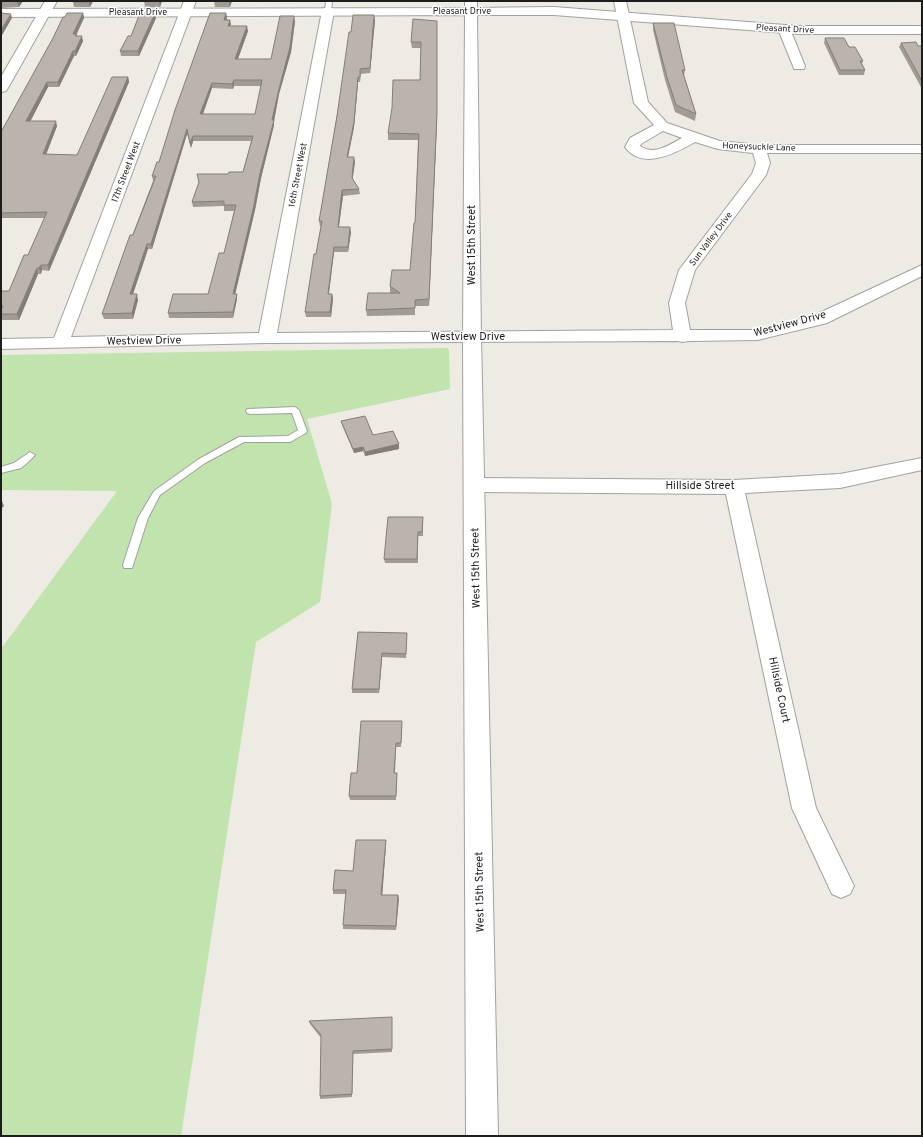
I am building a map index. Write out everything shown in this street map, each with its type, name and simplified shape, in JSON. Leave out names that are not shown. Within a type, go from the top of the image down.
[{"type":"street","points":[[1,88],[51,1]]},
{"type":"street","name":"16th Street West","points":[[267,338],[329,6]]},
{"type":"street","name":"Pleasant Drive","points":[[1,13],[44,13],[188,7],[471,6],[554,11],[621,8],[720,25],[850,31],[922,30]]},
{"type":"street","name":"West 15th Street","points":[[471,6],[472,336],[482,1136]]},
{"type":"street","name":"17th Street West","points":[[61,342],[188,7]]},
{"type":"street","name":"Honeysuckle Lane","points":[[621,8],[641,104],[662,126],[718,145],[759,148],[922,149]]},
{"type":"street","points":[[784,29],[799,66]]},
{"type":"street","points":[[662,126],[635,141],[632,148],[638,154],[658,155],[694,137]]},
{"type":"street","name":"Sun Valley Drive","points":[[683,337],[678,303],[687,270],[759,175],[762,162],[759,148]]},
{"type":"street","name":"Westview Drive","points":[[1,344],[267,338],[472,336],[683,337],[758,335],[821,319],[922,270]]},
{"type":"street","name":"Hillside Street","points":[[475,486],[734,487],[840,481],[922,464]]},
{"type":"street","name":"Hillside Court","points":[[734,487],[804,808],[841,886]]},
{"type":"lane","points":[[128,564],[144,516],[151,500],[157,493],[202,461],[242,439],[290,439],[303,431],[295,410],[250,411]]},
{"type":"lane","points":[[1,470],[14,468],[21,464],[30,455]]},
{"type":"green space","points":[[447,348],[449,350],[450,389],[307,419],[332,504],[320,602],[256,642],[181,1136],[1,1136],[1,649],[117,491],[1,490],[1,355]]},
{"type":"building","points":[[89,1],[89,2],[73,2]]},
{"type":"building","points":[[1,13],[11,14],[1,30]]},
{"type":"building","points":[[67,13],[83,13],[73,34],[77,34],[75,36],[82,36],[58,82],[47,82],[26,121],[56,121],[43,154],[77,155],[112,77],[128,77],[48,265],[41,265],[37,268],[17,314],[1,314],[3,306],[1,306],[1,291],[9,291],[24,255],[28,255],[47,212],[1,213],[1,132],[63,17],[65,17]]},
{"type":"building","points":[[140,13],[155,13],[138,51],[120,51],[128,36],[131,36]]},
{"type":"building","points":[[210,13],[226,13],[224,20],[230,20],[228,26],[247,26],[235,59],[271,59],[280,16],[294,16],[290,47],[272,120],[274,120],[260,173],[233,294],[237,294],[233,312],[168,313],[173,294],[208,294],[219,253],[224,253],[236,205],[224,205],[224,201],[192,202],[199,182],[197,174],[228,174],[229,172],[243,172],[253,136],[193,136],[190,143],[187,129],[151,244],[147,244],[130,294],[137,294],[132,313],[102,314],[130,235],[133,235],[156,176],[152,176],[157,162],[159,162],[175,110]],"holes":[[[234,80],[262,80],[255,114],[200,114],[212,83],[232,84]]]},
{"type":"building","points":[[353,15],[374,15],[370,68],[360,69],[354,122],[347,157],[354,157],[352,178],[359,189],[342,190],[338,227],[350,227],[348,247],[334,247],[328,294],[332,294],[330,312],[305,312],[314,254],[316,254],[322,221],[319,221]]},
{"type":"building","points":[[413,19],[437,21],[437,113],[429,299],[415,300],[415,308],[366,310],[368,293],[400,293],[390,286],[392,270],[410,270],[415,223],[419,134],[388,133],[392,108],[393,80],[420,80],[421,42],[411,42]]},
{"type":"building","points":[[653,23],[674,23],[685,70],[682,70],[696,114],[676,105],[666,74]]},
{"type":"building","points":[[825,38],[844,38],[849,47],[855,47],[863,61],[860,61],[865,70],[840,70]]},
{"type":"building","points":[[916,42],[918,46],[922,46],[922,81],[901,43]]},
{"type":"building","points":[[365,416],[373,435],[393,431],[399,444],[365,452],[363,447],[353,449],[341,421]]},
{"type":"building","points":[[388,517],[423,517],[422,532],[418,532],[417,559],[384,559]]},
{"type":"building","points":[[358,632],[407,633],[406,654],[382,653],[379,689],[352,689]]},
{"type":"building","points":[[361,721],[402,721],[401,743],[396,743],[394,773],[397,773],[396,796],[349,796],[351,773],[357,773]]},
{"type":"building","points":[[356,840],[386,840],[381,895],[398,895],[396,926],[343,925],[346,890],[333,890],[335,870],[353,871]]},
{"type":"building","points":[[392,1017],[392,1049],[353,1051],[352,1094],[320,1096],[321,1035],[309,1021]]}]
